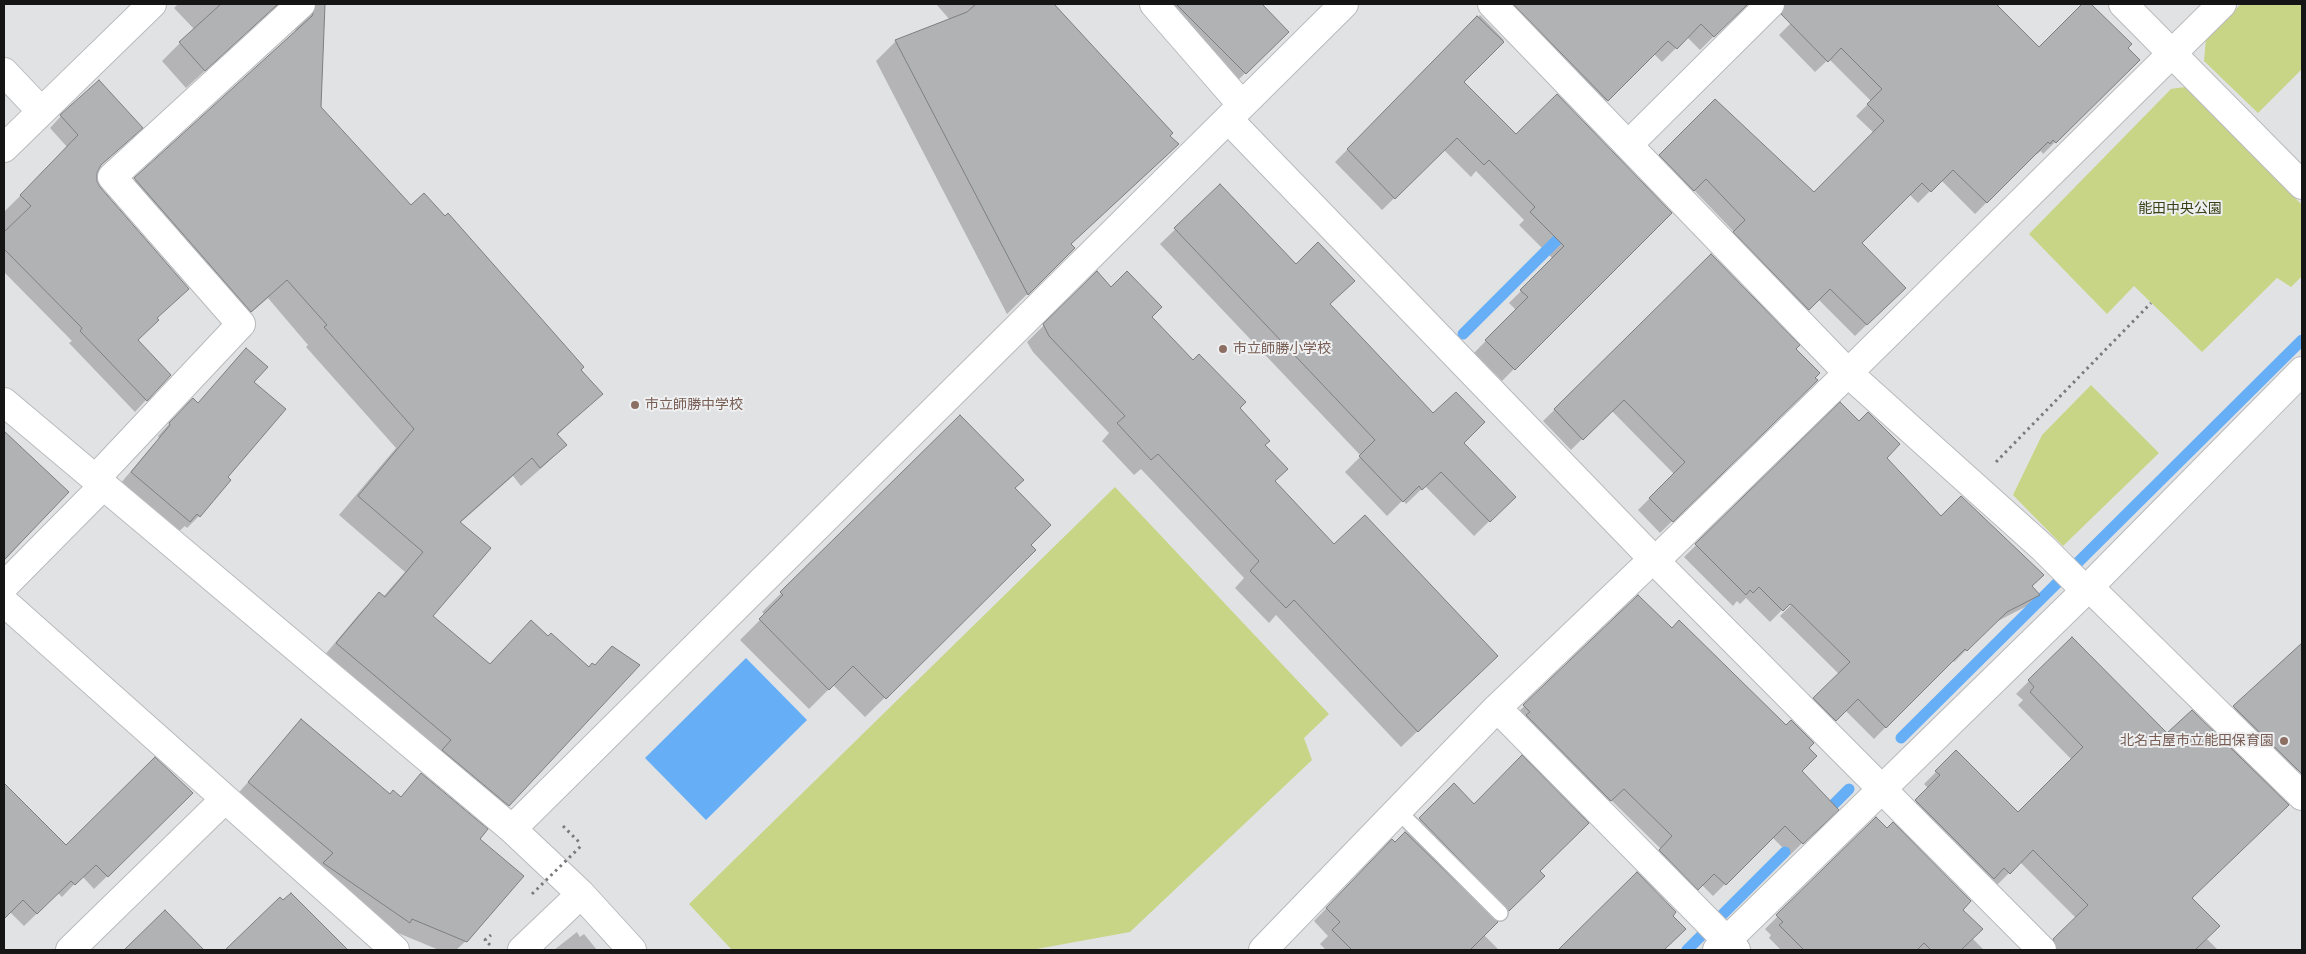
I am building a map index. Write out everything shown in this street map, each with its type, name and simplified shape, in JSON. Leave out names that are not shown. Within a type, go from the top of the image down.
[{"type":"street","points":[[4,148],[152,4]]},
{"type":"street","points":[[4,586],[241,324],[112,177],[301,4]]},
{"type":"street","points":[[1154,4],[1235,112],[1654,560],[2042,950]]},
{"type":"street","points":[[512,829],[1344,4]]},
{"type":"street","points":[[1492,4],[1848,374],[1973,484],[2302,796]]},
{"type":"street","points":[[1628,145],[1770,4]]},
{"type":"street","points":[[2123,4],[2302,185]]},
{"type":"street","points":[[1269,949],[1497,708],[1848,374],[2222,4]]},
{"type":"street","points":[[4,72],[41,111]]},
{"type":"street","points":[[1497,708],[1720,939],[1881,789],[2077,581],[2302,371]]},
{"type":"street","points":[[4,402],[512,829],[581,894],[632,950]]},
{"type":"street","points":[[4,602],[394,950]]},
{"type":"street","points":[[70,950],[225,799]]},
{"type":"street","points":[[522,950],[581,894]]},
{"type":"lane","points":[[1398,811],[1500,913]]},
{"type":"path","points":[[1973,484],[2151,303]]},
{"type":"path","points":[[532,894],[582,845]]},
{"type":"green space","points":[[2241,4],[2302,4],[2302,69],[2258,113],[2204,61],[2206,38]]},
{"type":"green space","name":"能田中央公園","points":[[2185,87],[2302,205],[2302,276],[2291,287],[2277,278],[2202,352],[2134,286],[2107,314],[2029,234],[2171,89]]},
{"type":"green space","points":[[2091,385],[2159,453],[2063,546],[2013,495],[2042,435]]},
{"type":"green space","points":[[1115,487],[1329,714],[1304,738],[1312,760],[1130,932],[1031,950],[732,950],[689,904]]},
{"type":"water","points":[[746,658],[807,720],[706,820],[645,758]]},
{"type":"building","points":[[221,4],[278,4],[205,71],[179,42]]},
{"type":"building","points":[[316,4],[325,4],[321,107],[411,205],[424,193],[445,216],[448,213],[584,367],[581,370],[603,394],[557,434],[567,445],[540,468],[532,458],[460,522],[491,548],[433,616],[490,664],[531,620],[548,636],[551,633],[589,667],[592,663],[595,665],[612,646],[640,665],[509,806],[442,750],[451,740],[336,643],[379,592],[385,597],[423,552],[358,496],[414,429],[324,327],[327,325],[287,280],[251,312],[134,178],[312,16]]},
{"type":"building","points":[[976,4],[1054,4],[1173,133],[1170,136],[1179,144],[1071,244],[1075,248],[1028,295],[895,40],[967,12]]},
{"type":"building","points":[[1176,4],[1262,4],[1289,32],[1246,74]]},
{"type":"building","points":[[1513,4],[1748,4],[1714,37],[1701,24],[1677,49],[1668,41],[1608,101]]},
{"type":"building","points":[[1785,4],[1996,4],[2039,47],[2082,4],[2091,4],[2132,44],[2128,48],[2140,60],[2056,143],[2053,140],[2050,144],[2048,142],[1987,203],[1953,170],[1931,192],[1922,183],[1862,243],[1906,288],[1867,325],[1830,289],[1809,310],[1733,232],[1745,220],[1706,179],[1694,191],[1659,155],[1715,99],[1814,192],[1884,121],[1867,104],[1882,89],[1841,48],[1828,62],[1781,14]]},
{"type":"building","points":[[1477,16],[1504,42],[1464,82],[1516,134],[1557,94],[1672,213],[1515,370],[1485,340],[1528,297],[1520,290],[1564,246],[1530,212],[1535,207],[1489,160],[1484,165],[1457,138],[1395,199],[1347,149]]},
{"type":"building","points":[[99,80],[143,128],[101,165],[97,173],[97,181],[100,187],[189,289],[157,318],[159,320],[138,340],[171,375],[147,401],[80,331],[82,328],[4,249],[4,232],[31,206],[20,195],[78,135],[60,115]]},
{"type":"building","points":[[1220,184],[1296,264],[1318,242],[1355,281],[1330,304],[1433,413],[1456,392],[1485,422],[1464,443],[1516,497],[1490,522],[1441,472],[1422,490],[1419,486],[1403,502],[1359,456],[1375,440],[1174,228]]},
{"type":"building","points":[[1711,254],[1800,345],[1796,349],[1820,373],[1815,378],[1818,380],[1673,522],[1649,498],[1685,462],[1624,400],[1583,440],[1554,409]]},
{"type":"building","points":[[1097,271],[1111,287],[1127,271],[1162,307],[1152,317],[1193,360],[1199,354],[1246,402],[1240,408],[1270,441],[1265,445],[1288,469],[1275,481],[1334,544],[1365,515],[1498,656],[1418,732],[1294,600],[1286,608],[1250,571],[1259,561],[1158,454],[1151,460],[1117,423],[1125,416],[1049,336],[1043,324]]},
{"type":"building","points":[[246,348],[268,367],[254,382],[286,409],[228,477],[231,480],[200,517],[197,514],[190,522],[131,472],[170,425],[169,423],[193,398],[198,403]]},
{"type":"building","points":[[1840,402],[1859,421],[1868,412],[1900,444],[1887,458],[1941,516],[1961,496],[2044,575],[2032,586],[2040,595],[2007,612],[1967,651],[1965,649],[1886,728],[1858,699],[1836,721],[1813,698],[1850,662],[1792,605],[1790,604],[1783,611],[1759,587],[1753,593],[1750,590],[1746,595],[1695,544]]},
{"type":"building","points":[[960,415],[1024,480],[1015,488],[1051,525],[1031,545],[1036,550],[886,699],[853,666],[829,690],[759,619],[783,595],[780,592]]},
{"type":"building","points":[[4,431],[69,492],[4,560]]},
{"type":"building","points":[[1638,595],[1672,628],[1679,620],[1786,725],[1791,720],[1814,743],[1809,748],[1817,756],[1802,771],[1839,810],[1803,844],[1785,826],[1726,885],[1714,874],[1698,890],[1659,850],[1672,836],[1624,789],[1611,801],[1526,715],[1530,712],[1523,705]]},
{"type":"building","points":[[2072,637],[2167,733],[2192,710],[2289,805],[2192,898],[2220,926],[2195,950],[2057,950],[2053,939],[2088,905],[2033,850],[2010,874],[2004,868],[1994,879],[1915,800],[1940,775],[1935,771],[1956,750],[2018,812],[2083,747],[2030,692],[2034,687],[2028,680]]},
{"type":"building","name":"北名古屋市立能田保育園","points":[[2302,643],[2302,774],[2233,706]]},
{"type":"building","points":[[301,719],[390,794],[393,790],[401,797],[421,773],[488,829],[480,839],[524,876],[467,942],[412,919],[410,923],[323,863],[333,853],[248,782]]},
{"type":"building","points":[[1522,755],[1589,823],[1540,871],[1545,876],[1509,911],[1419,818],[1454,783],[1474,804]]},
{"type":"building","points":[[155,757],[193,793],[108,877],[96,865],[75,885],[71,881],[37,914],[23,900],[4,919],[4,783],[66,845]]},
{"type":"building","points":[[1876,817],[1887,828],[1893,822],[1971,901],[1963,910],[1983,929],[1961,950],[1931,950],[1924,943],[1917,950],[1804,950],[1779,925],[1783,922],[1776,915]]},
{"type":"building","points":[[1405,832],[1498,922],[1470,950],[1352,950],[1332,930],[1340,922],[1326,908],[1392,839],[1395,842]]},
{"type":"building","points":[[1637,872],[1676,912],[1673,916],[1686,929],[1664,950],[1558,950]]},
{"type":"building","points":[[291,893],[348,950],[225,950],[280,897],[283,900]]},
{"type":"building","points":[[165,910],[204,950],[124,950]]},
{"type":"waterway","points":[[1463,334],[1568,229]]},
{"type":"waterway","points":[[1901,738],[2302,340]]},
{"type":"waterway","points":[[1824,814],[1849,789]]},
{"type":"waterway","points":[[1687,950],[1785,852]]},
{"type":"place","name":"市立師勝小学校","points":[[1223,349]]},
{"type":"place","name":"市立師勝中学校","points":[[635,405]]},
{"type":"place","name":"北名古屋市立能田保育園","points":[[2284,741]]}]
